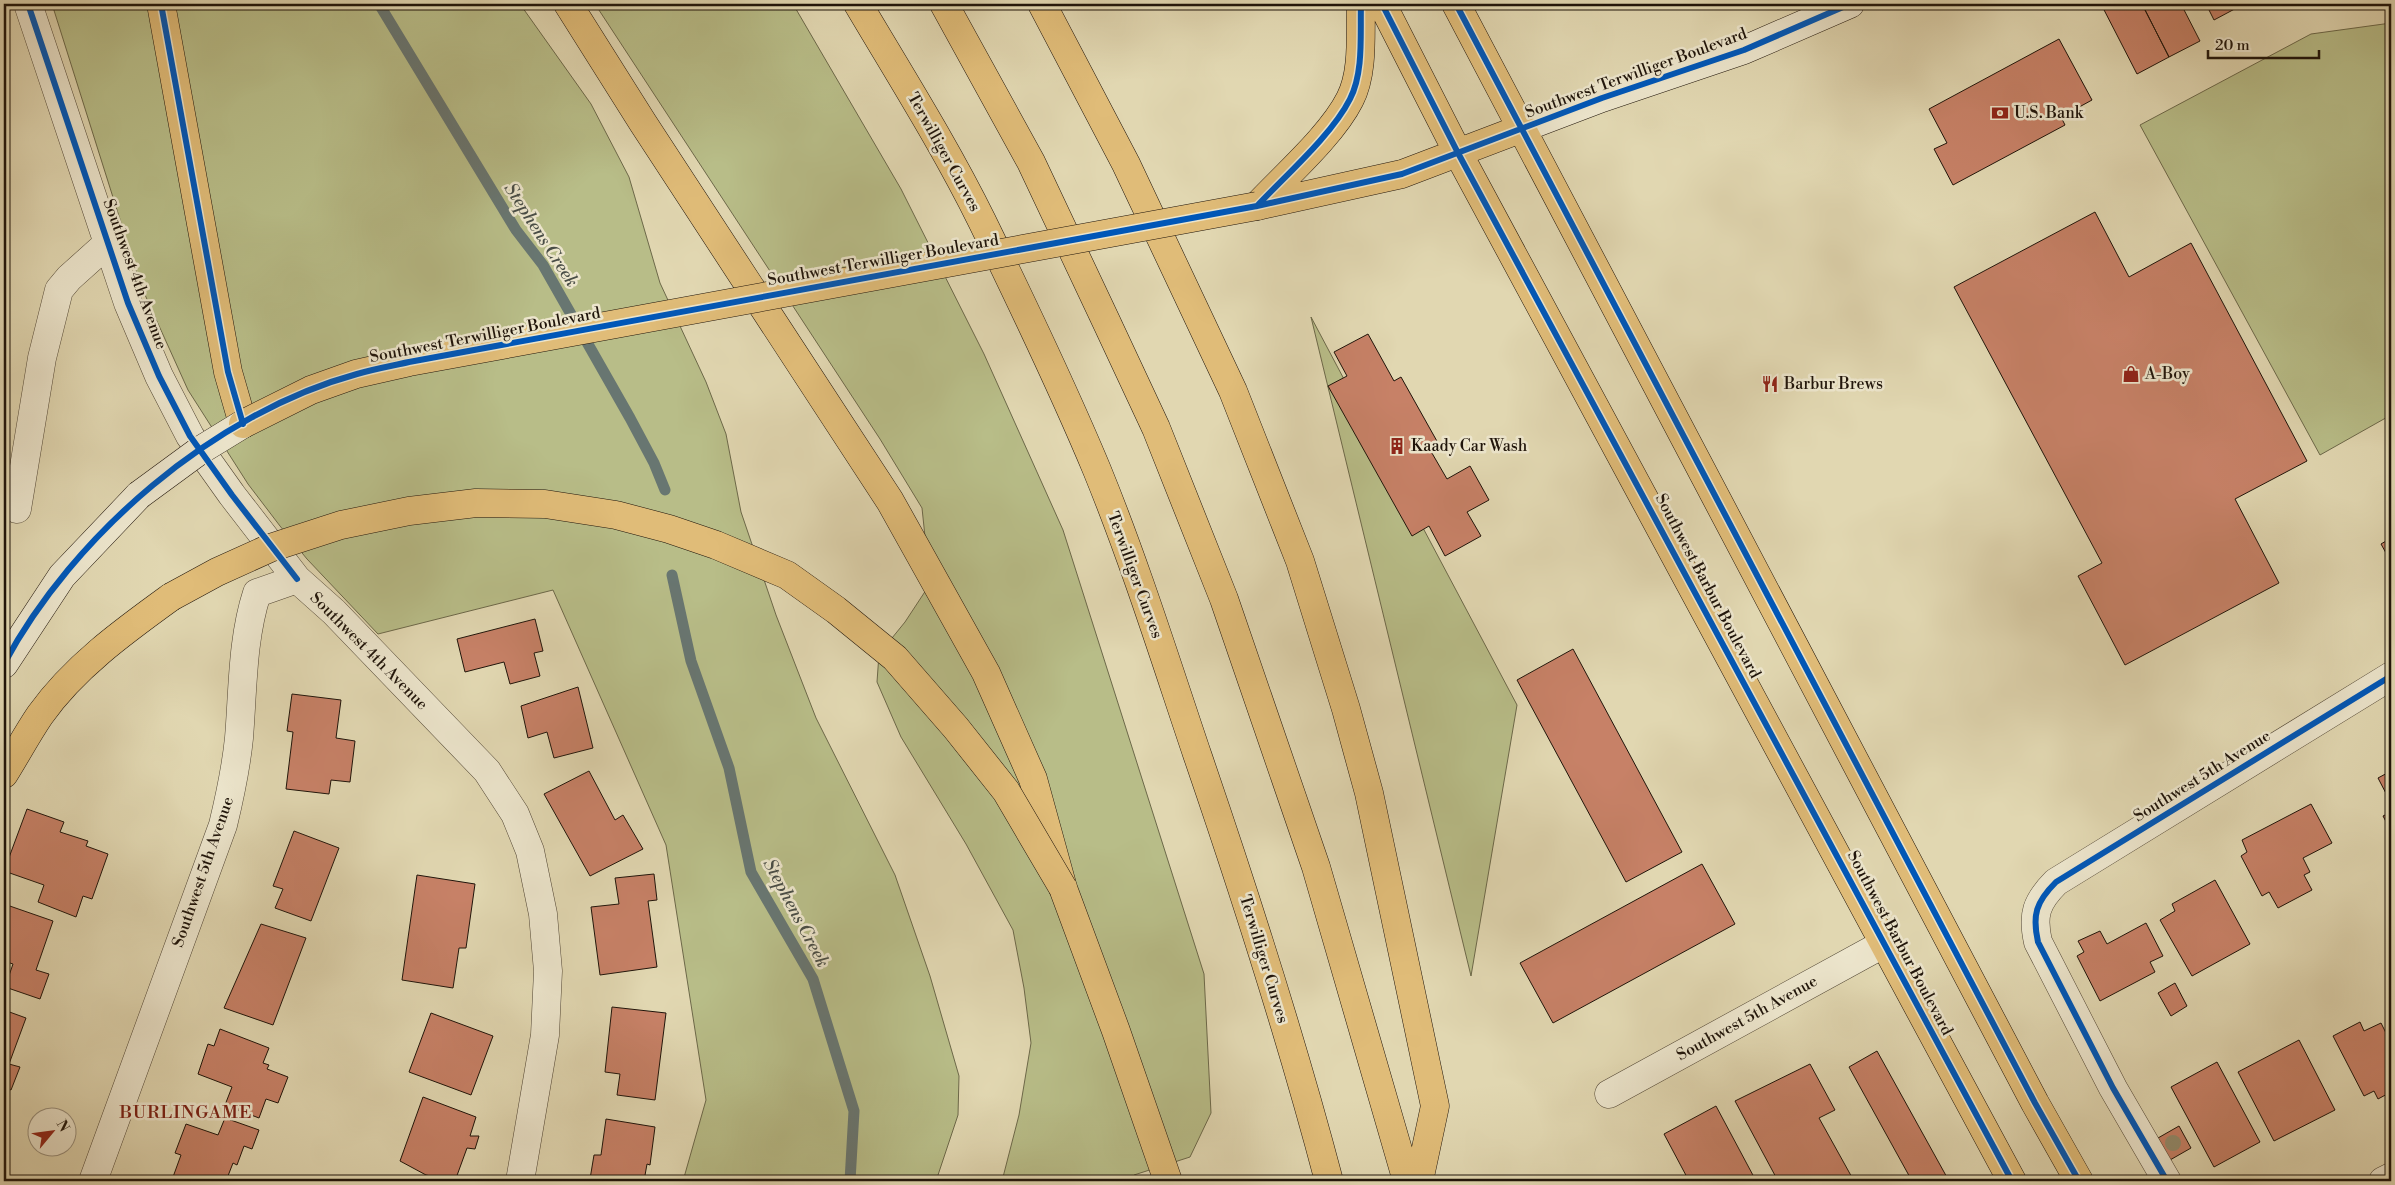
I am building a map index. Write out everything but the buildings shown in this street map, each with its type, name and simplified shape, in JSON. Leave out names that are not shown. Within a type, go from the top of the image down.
[{"type":"main road","points":[[161,4],[226,362],[242,424]]},
{"type":"main road","points":[[568,4],[632,107],[895,509],[986,673],[1033,779],[1063,888],[1116,1031],[1165,1173]]},
{"type":"main road","name":"Terwilliger Curves","points":[[858,4],[913,96],[980,217],[1039,341],[1097,472],[1145,602],[1233,857],[1315,1127],[1329,1181]]},
{"type":"main road","points":[[944,4],[1031,162],[1106,321],[1156,428],[1220,590],[1316,867],[1407,1181]]},
{"type":"main road","points":[[1042,4],[1126,164],[1233,392],[1300,561],[1346,708],[1369,793],[1435,1106],[1420,1181]]},
{"type":"main road","points":[[1257,206],[1322,138],[1350,98],[1358,72],[1361,4]]},
{"type":"main road","name":"Southwest Barbur Boulevard","points":[[1382,4],[1458,153],[2012,1181]]},
{"type":"main road","points":[[1456,4],[1523,128],[1835,724],[2079,1181]]},
{"type":"main road","name":"Southwest Terwilliger Boulevard","points":[[242,424],[311,390],[356,374],[741,299],[1257,206],[1402,174],[1523,128]]},
{"type":"main road","points":[[4,774],[40,714],[70,680],[127,629],[171,597],[217,572],[270,548],[340,525],[410,511],[476,503],[545,504],[616,516],[669,529],[716,545],[787,575],[836,610],[895,658],[956,728],[1006,791],[1063,888]]},
{"type":"street","name":"Southwest 4th Avenue","points":[[28,4],[132,312],[159,376],[190,436],[232,495],[297,579],[334,612],[487,771],[515,814],[530,851],[543,914],[548,971],[545,1035],[520,1181]]},
{"type":"street","name":"Southwest Terwilliger Boulevard","points":[[1523,128],[1602,98],[1744,50],[1850,4]]},
{"type":"street","points":[[17,509],[42,358],[59,290],[69,278],[108,243]]},
{"type":"street","name":"Southwest Terwilliger Boulevard","points":[[4,664],[62,576],[140,494],[198,451],[242,424]]},
{"type":"street","name":"Southwest 5th Avenue","points":[[93,1181],[223,825],[233,782],[246,646],[251,612],[257,593],[297,579]]},
{"type":"street","name":"Southwest 5th Avenue","points":[[2167,1181],[2113,1088],[2038,942],[2034,927],[2037,908],[2044,895],[2056,882],[2391,676]]},
{"type":"street","name":"Southwest 5th Avenue","points":[[1610,1094],[1822,976],[1885,944]]},
{"type":"street","points":[[2383,1181],[2391,1177]]},
{"type":"green space","points":[[52,4],[520,4],[591,104],[629,177],[660,283],[706,382],[726,434],[741,512],[776,615],[816,718],[895,875],[930,976],[959,1076],[958,1115],[936,1181],[683,1181],[706,1100],[666,845],[553,590],[378,634],[307,559],[248,484],[188,390],[141,286]]},
{"type":"green space","points":[[595,4],[793,4],[901,189],[984,354],[1063,530],[1204,974],[1211,1113],[1190,1157],[1134,1175],[1135,1181],[1002,1181],[1019,1115],[1031,1043],[1024,988],[1013,930],[966,844],[901,737],[877,682],[879,654],[905,622],[930,584],[922,508],[880,439]]},
{"type":"green space","points":[[2391,23],[2391,415],[2320,455],[2140,125],[2311,34]]},
{"type":"green space","points":[[1311,317],[1517,705],[1471,976]]},
{"type":"waterway","name":"Stephens Creek","points":[[379,4],[516,230],[543,265],[630,418],[654,463],[665,490]]},
{"type":"waterway","name":"Stephens Creek","points":[[672,575],[691,661],[729,768],[751,872],[813,979],[854,1111],[850,1181]]},
{"type":"cycle path","points":[[28,4],[128,303],[159,376],[190,436],[232,495],[297,579]]},
{"type":"cycle path","points":[[161,4],[228,372],[243,424]]},
{"type":"cycle path","points":[[1257,206],[1320,141],[1332,127],[1350,99],[1359,65],[1361,4]]},
{"type":"cycle path","points":[[1382,4],[1458,153],[2012,1181]]},
{"type":"cycle path","points":[[1456,4],[2035,1103],[2079,1181]]},
{"type":"cycle path","points":[[4,664],[33,616],[68,570],[108,526],[153,485],[201,449],[251,418],[304,392],[357,374],[409,362],[1257,206],[1402,174],[1602,98],[1744,50],[1850,4]]},
{"type":"cycle path","points":[[2167,1181],[2113,1088],[2038,942],[2035,924],[2037,909],[2044,896],[2056,882],[2391,676]]},
{"type":"place","name":"U.S. Bank","points":[[2000,113]]},
{"type":"place","name":"A-Boy","points":[[2131,374]]},
{"type":"place","name":"Barbur Brews","points":[[1770,384]]},
{"type":"place","name":"Kaady Car Wash","points":[[1397,446]]},
{"type":"district","name":"BURLINGAME","points":[[186,1112]]}]
